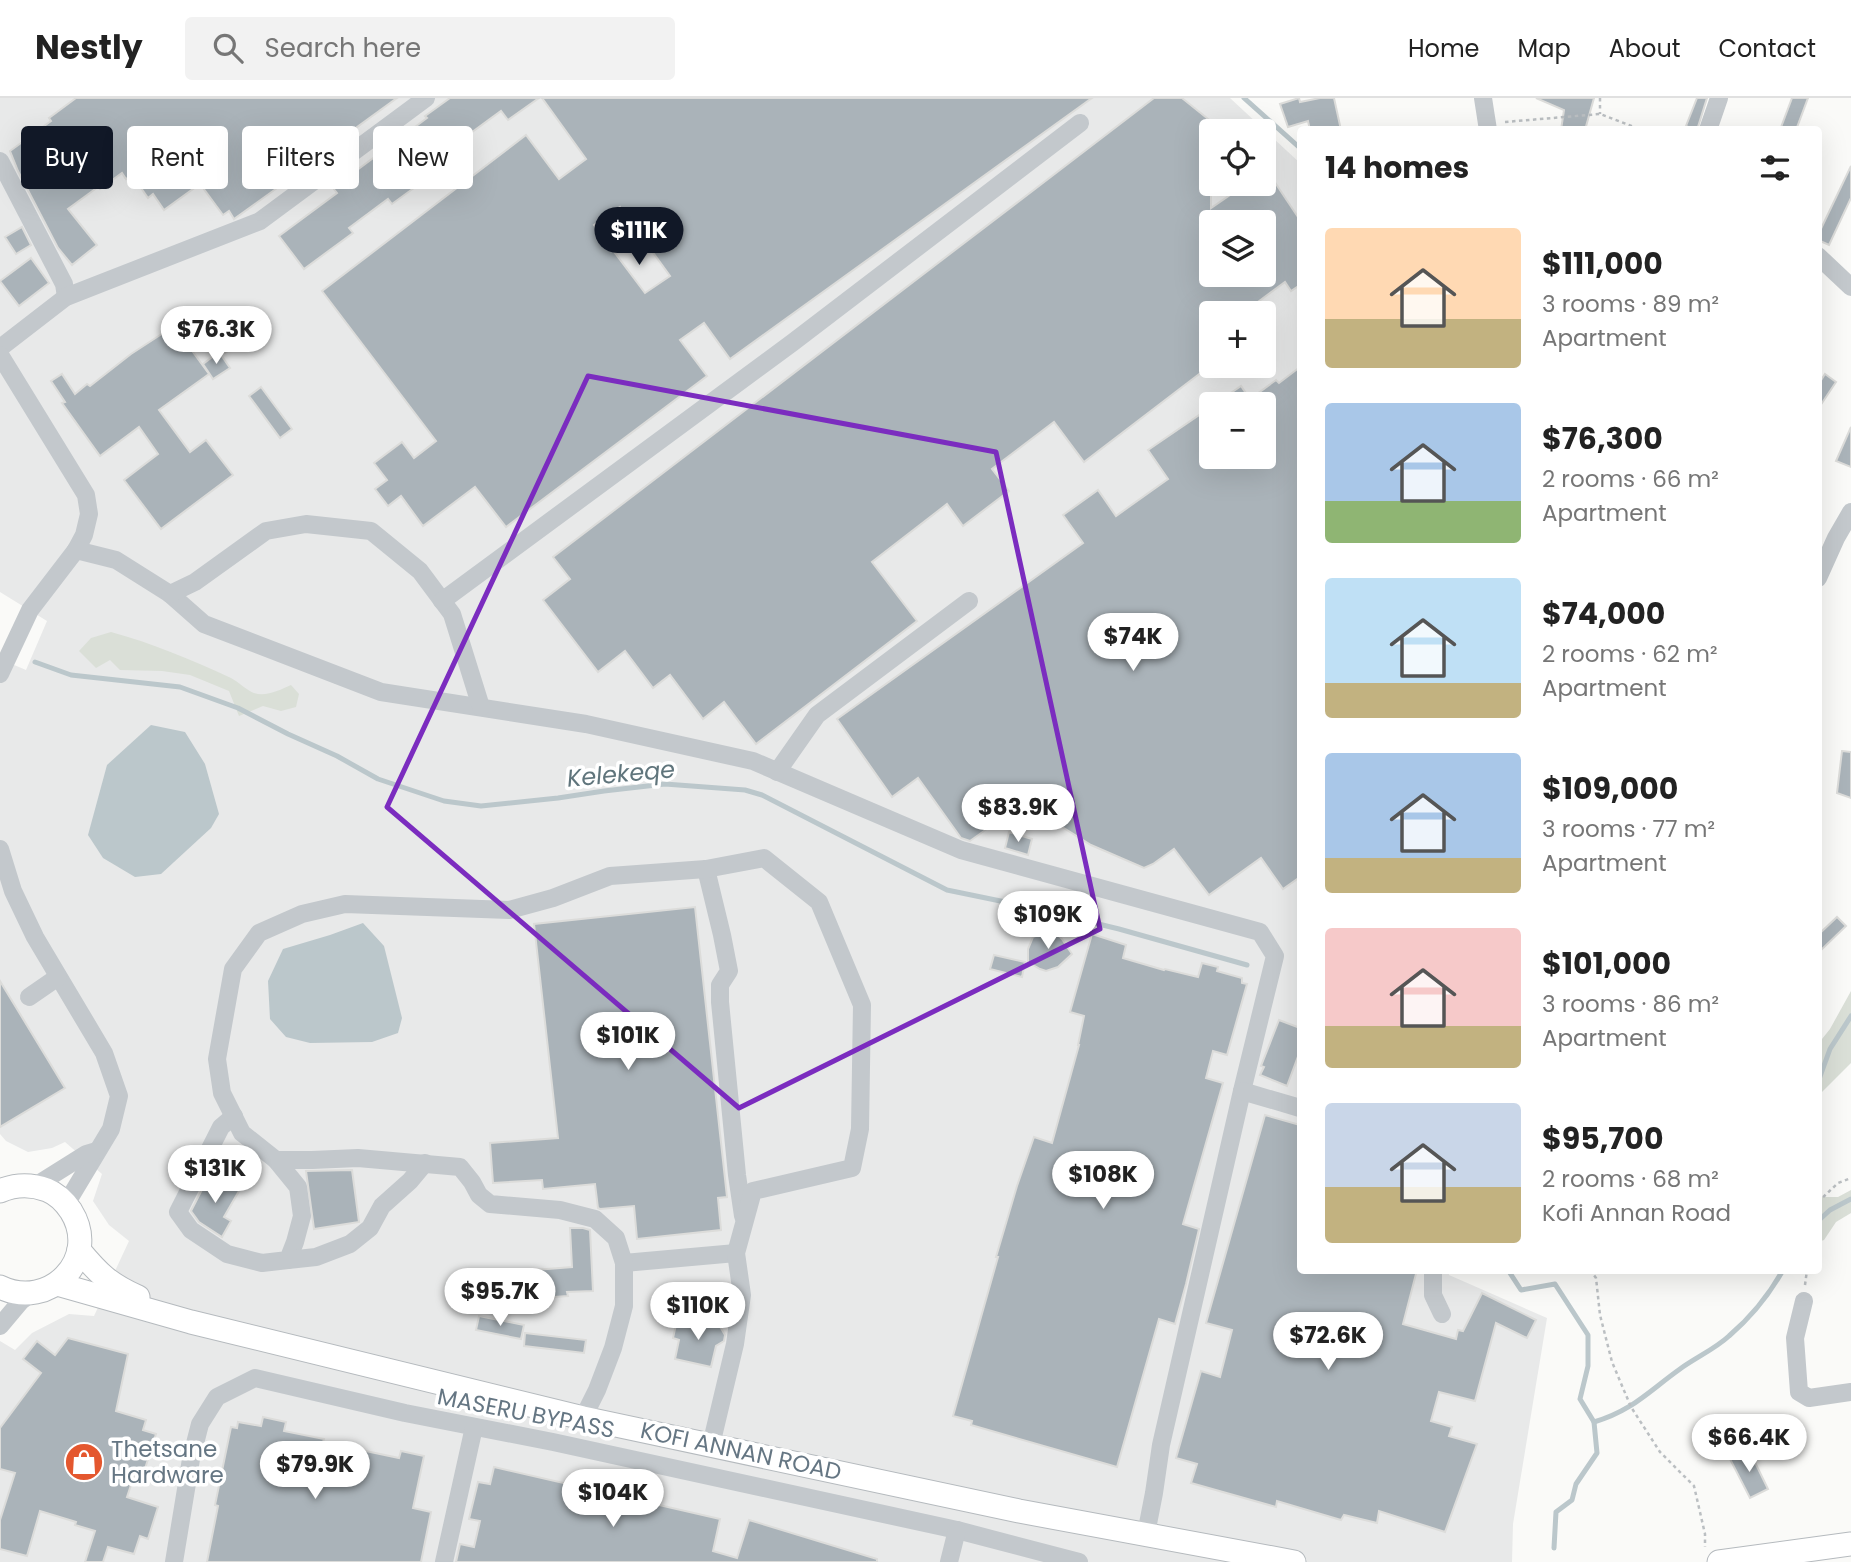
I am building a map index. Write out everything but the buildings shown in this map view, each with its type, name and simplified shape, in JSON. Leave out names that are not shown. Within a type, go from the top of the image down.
[{"type":"main road","points":[[0,1287],[19,1293],[45,1290],[67,1275],[79,1250],[75,1218],[66,1204],[52,1192],[35,1186],[21,1185],[1,1190]]},
{"type":"main road","name":"KOFI ANNAN ROAD","points":[[79,1250],[114,1286],[191,1322]]},
{"type":"main road","name":"KOFI ANNAN ROAD","points":[[57,1284],[191,1322],[583,1418],[1020,1511],[1294,1562]]},
{"type":"main road","points":[[1712,1554],[1851,1544]]},
{"type":"street","points":[[0,348],[66,297],[260,221],[426,98]]},
{"type":"street","points":[[1483,98],[1488,126]]},
{"type":"street","points":[[1709,126],[1718,98]]},
{"type":"street","points":[[442,601],[792,343],[1080,123]]},
{"type":"street","points":[[0,161],[64,284],[66,297]]},
{"type":"street","points":[[1822,260],[1851,287]]},
{"type":"street","points":[[0,355],[86,495],[89,514],[84,535],[76,550],[30,610],[0,674]]},
{"type":"street","points":[[1822,569],[1851,512]]},
{"type":"street","points":[[170,594],[195,582],[266,531],[306,524],[371,531],[419,571],[452,614],[481,707]]},
{"type":"street","points":[[76,550],[116,560],[170,594],[204,624],[381,692],[586,724],[753,761],[961,850],[1260,932],[1275,956],[1161,1445],[1146,1534]]},
{"type":"street","points":[[777,772],[817,715],[969,601]]},
{"type":"street","points":[[0,849],[13,891],[58,977],[104,1053],[120,1096],[111,1129],[66,1204]]},
{"type":"street","points":[[288,1260],[302,1216],[298,1187],[276,1160],[242,1133],[222,1093],[217,1059],[233,969],[259,933],[302,914],[345,904],[509,910],[553,898],[610,876],[706,869],[764,858],[819,902],[862,1005],[860,1129],[852,1168],[753,1191],[736,1253],[742,1295],[735,1344],[711,1444]]},
{"type":"street","points":[[706,869],[729,971],[720,985],[720,1002],[744,1222]]},
{"type":"street","points":[[29,997],[58,977]]},
{"type":"street","points":[[1242,1091],[1297,1107]]},
{"type":"street","points":[[233,1116],[221,1128],[178,1212],[191,1230],[227,1254],[262,1263],[316,1257],[350,1244],[370,1228],[382,1206],[410,1181],[425,1163]]},
{"type":"street","points":[[35,1186],[86,1154],[96,1151]]},
{"type":"street","points":[[276,1160],[358,1158],[460,1167],[480,1195],[490,1203],[560,1210],[595,1219],[616,1238],[624,1263],[624,1306],[613,1348],[583,1418]]},
{"type":"street","points":[[624,1263],[736,1253]]},
{"type":"street","points":[[1433,1274],[1433,1294],[1442,1314]]},
{"type":"street","points":[[0,1325],[21,1301],[32,1293]]},
{"type":"street","points":[[1804,1301],[1796,1338],[1799,1392],[1809,1398],[1851,1392]]},
{"type":"street","name":"MASERU BYPASS","points":[[174,1562],[191,1459],[200,1424],[218,1396],[255,1378],[404,1413],[567,1445],[957,1530],[1079,1562]]},
{"type":"street","points":[[444,1562],[474,1427]]},
{"type":"street","points":[[949,1562],[957,1530]]},
{"type":"path","points":[[1600,98],[1600,114]]},
{"type":"path","points":[[1488,126],[1600,114],[1632,126]]},
{"type":"path","points":[[1822,1198],[1838,1183],[1851,1178]]},
{"type":"path","points":[[1593,1274],[1612,1362],[1631,1407],[1660,1452],[1694,1486],[1712,1554]]},
{"type":"highlighted area","points":[[588,376],[996,452],[1100,929],[739,1108],[387,807]]},
{"type":"shaded area","points":[[0,98],[1230,98],[1253,119],[1199,119],[1199,196],[1276,196],[1276,141],[1297,160],[1297,1274],[1449,1274],[1547,1318],[1513,1524],[1512,1562],[0,1562],[0,1341],[15,1350],[32,1333],[69,1314],[94,1316],[129,1241],[109,1225],[93,1201],[102,1174],[65,1142],[52,1148],[28,1152],[6,1141],[0,1134],[0,659],[26,670],[47,621],[0,592]]},
{"type":"shaded area","points":[[111,632],[202,665],[231,678],[254,693],[268,694],[291,685],[299,694],[296,707],[281,711],[263,706],[239,716],[229,691],[190,675],[120,670],[110,660],[96,668],[79,651],[91,638]]},
{"type":"shaded area","points":[[151,725],[185,732],[205,764],[219,814],[211,828],[161,874],[135,877],[103,858],[88,835],[107,765]]},
{"type":"shaded area","points":[[363,923],[384,946],[402,1018],[398,1033],[372,1042],[310,1043],[286,1037],[270,1019],[268,981],[283,949]]},
{"type":"shaded area","points":[[1851,991],[1851,1063],[1822,1092],[1822,1039]]},
{"type":"shaded area","points":[[1851,1190],[1851,1213],[1836,1222],[1822,1241],[1822,1197],[1838,1197]]},
{"type":"waterway","points":[[1244,98],[1297,145]]},
{"type":"waterway","name":"Kelekeqe","points":[[35,662],[71,675],[180,687],[238,708],[378,779],[444,801],[481,806],[665,784],[745,790],[762,795],[947,890],[1119,929],[1247,965]]},
{"type":"waterway","points":[[1822,1071],[1830,1049],[1851,1016]]},
{"type":"waterway","points":[[1822,1217],[1851,1199]]},
{"type":"waterway","name":"Kelekeqe","points":[[1511,1274],[1521,1290],[1555,1284],[1588,1335],[1588,1366],[1580,1399],[1594,1422],[1597,1453],[1576,1484],[1572,1500],[1556,1512],[1554,1548]]},
{"type":"waterway","points":[[1594,1422],[1640,1400],[1723,1341],[1759,1306],[1781,1274]]},
{"type":"place","name":"Thetsane Hardware","points":[[84,1462]]}]
